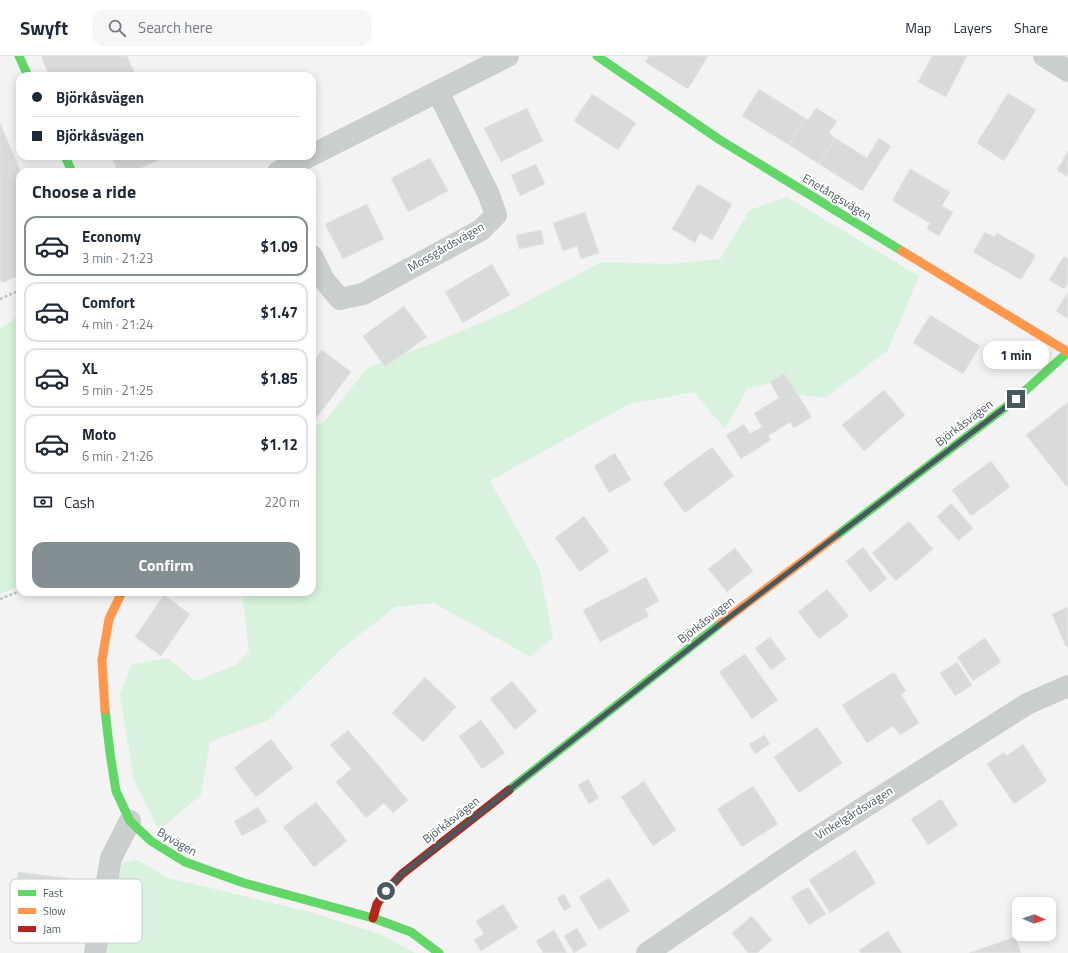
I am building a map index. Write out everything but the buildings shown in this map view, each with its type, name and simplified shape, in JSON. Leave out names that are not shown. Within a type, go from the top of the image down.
[{"type":"street","points":[[19,56],[26,72]]},
{"type":"street","points":[[316,153],[508,56]]},
{"type":"street","name":"Enetångsvägen","points":[[597,56],[720,140],[1068,352]]},
{"type":"street","points":[[1044,56],[1068,71]]},
{"type":"street","name":"Mossgårdsvägen","points":[[316,264],[324,280],[340,299],[363,294],[481,230],[496,215],[489,195],[438,92]]},
{"type":"street","points":[[286,168],[303,160]]},
{"type":"street","name":"Björkåsvägen","points":[[373,918],[377,904],[386,891],[402,874],[723,622],[1016,399],[1068,352]]},
{"type":"street","name":"Byvägen","points":[[120,596],[109,619],[102,660],[104,698],[116,791],[130,821],[151,841],[184,862],[244,883],[373,918],[411,932],[439,953]]},
{"type":"street","name":"Vinkelgårdsvägen","points":[[646,953],[808,843],[1027,704],[1068,686]]},
{"type":"street","points":[[107,879],[111,858],[130,821]]},
{"type":"street","points":[[95,953],[97,943]]},
{"type":"path","points":[[0,298],[16,292]]},
{"type":"path","points":[[0,599],[16,593]]},
{"type":"green space","points":[[787,197],[919,276],[888,350],[825,398],[799,395],[781,380],[747,389],[725,429],[694,392],[629,404],[490,481],[540,570],[553,637],[531,657],[434,603],[395,607],[340,650],[269,720],[210,742],[201,795],[159,830],[134,780],[120,695],[131,665],[168,658],[195,681],[234,666],[249,651],[242,596],[316,596],[316,425],[324,422],[367,368],[435,342],[509,311],[601,262],[671,264],[720,259],[750,210]]},
{"type":"green space","points":[[16,318],[16,588],[0,594],[0,328]]},
{"type":"green space","points":[[138,860],[168,878],[310,912],[380,934],[415,953],[100,953],[102,943],[142,943],[142,879],[112,879],[123,863]]},
{"type":"traffic: fast","points":[[19,56],[26,72]]},
{"type":"traffic: fast","points":[[597,56],[720,140],[902,251]]},
{"type":"traffic: fast","points":[[67,160],[70,168]]},
{"type":"traffic: fast","points":[[836,536],[1016,399],[1068,352]]},
{"type":"traffic: fast","points":[[509,790],[721,623]]},
{"type":"traffic: fast","points":[[105,710],[116,791],[130,821],[151,841],[185,862],[244,883],[373,918],[411,932],[439,953]]},
{"type":"traffic: slow","points":[[902,251],[1068,352]]},
{"type":"traffic: slow","points":[[721,623],[836,536]]},
{"type":"traffic: slow","points":[[105,710],[102,660],[109,619],[120,596]]},
{"type":"traffic: jam","points":[[373,918],[377,904],[386,891],[402,874],[509,790]]},
{"type":"route","points":[[386,891],[402,874],[723,622],[1016,399]]}]
